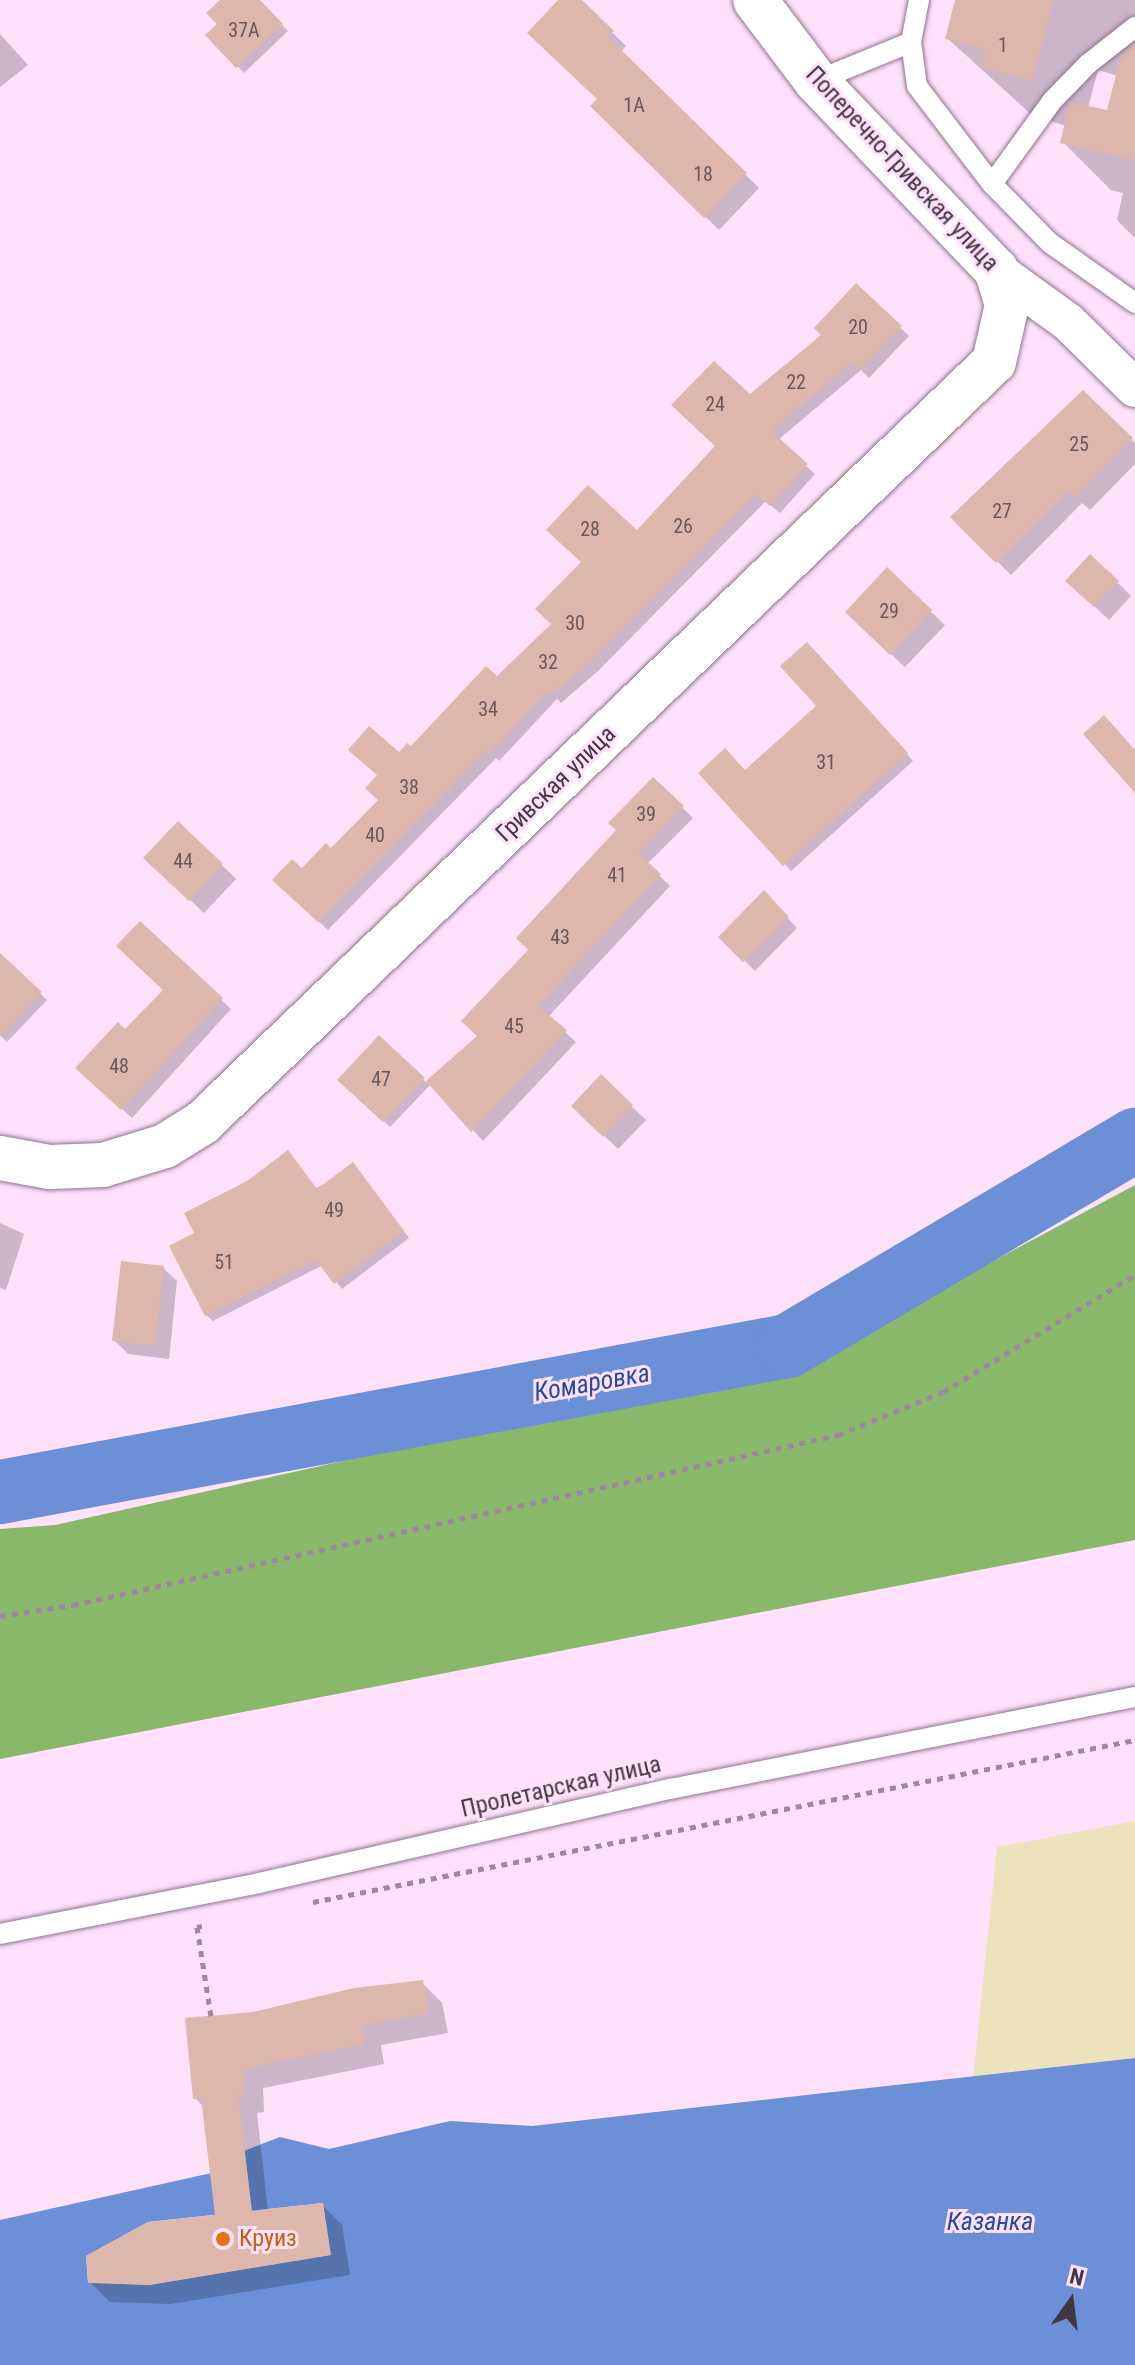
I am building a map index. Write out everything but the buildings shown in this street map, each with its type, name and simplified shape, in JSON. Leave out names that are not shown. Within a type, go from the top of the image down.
[{"type":"street","name":"Поперечно-Гривская улица","points":[[755,0],[816,81],[996,270],[1068,322],[1135,388]]},
{"type":"street","name":"Гривская улица","points":[[0,1158],[50,1167],[124,1161],[165,1146],[220,1108],[994,362],[1007,305],[996,270]]},
{"type":"lane","points":[[919,0],[911,42],[917,86],[992,184],[1050,243],[1135,303]]},
{"type":"lane","points":[[992,184],[1052,101],[1088,64],[1135,27]]},
{"type":"lane","points":[[816,81],[911,42]]},
{"type":"lane","name":"Пролетарская улица","points":[[0,1934],[259,1883],[670,1789],[1135,1697]]},
{"type":"path","points":[[0,1616],[73,1605],[838,1435],[943,1392],[1135,1275]]},
{"type":"path","points":[[303,1905],[1135,1740]]},
{"type":"path","points":[[211,2016],[197,1927],[212,1923]]},
{"type":"green space","points":[[1135,1185],[1135,1540],[0,1759],[0,1529],[55,1525],[816,1356]]},
{"type":"sand","points":[[1135,1821],[1135,2058],[973,2079],[997,1847]]},
{"type":"water","name":"Казанка","points":[[1135,2058],[1135,2365],[0,2365],[0,2220],[216,2172],[231,2156],[280,2137],[329,2149],[450,2121],[532,2126]],"holes":[[[323,2203],[330,2255],[149,2285],[88,2282],[86,2256],[148,2222]]]},
{"type":"waterway","name":"Комаровка","points":[[0,1492],[788,1346],[1135,1140]]},
{"type":"place","name":"Круиз","points":[[223,2239]]}]
